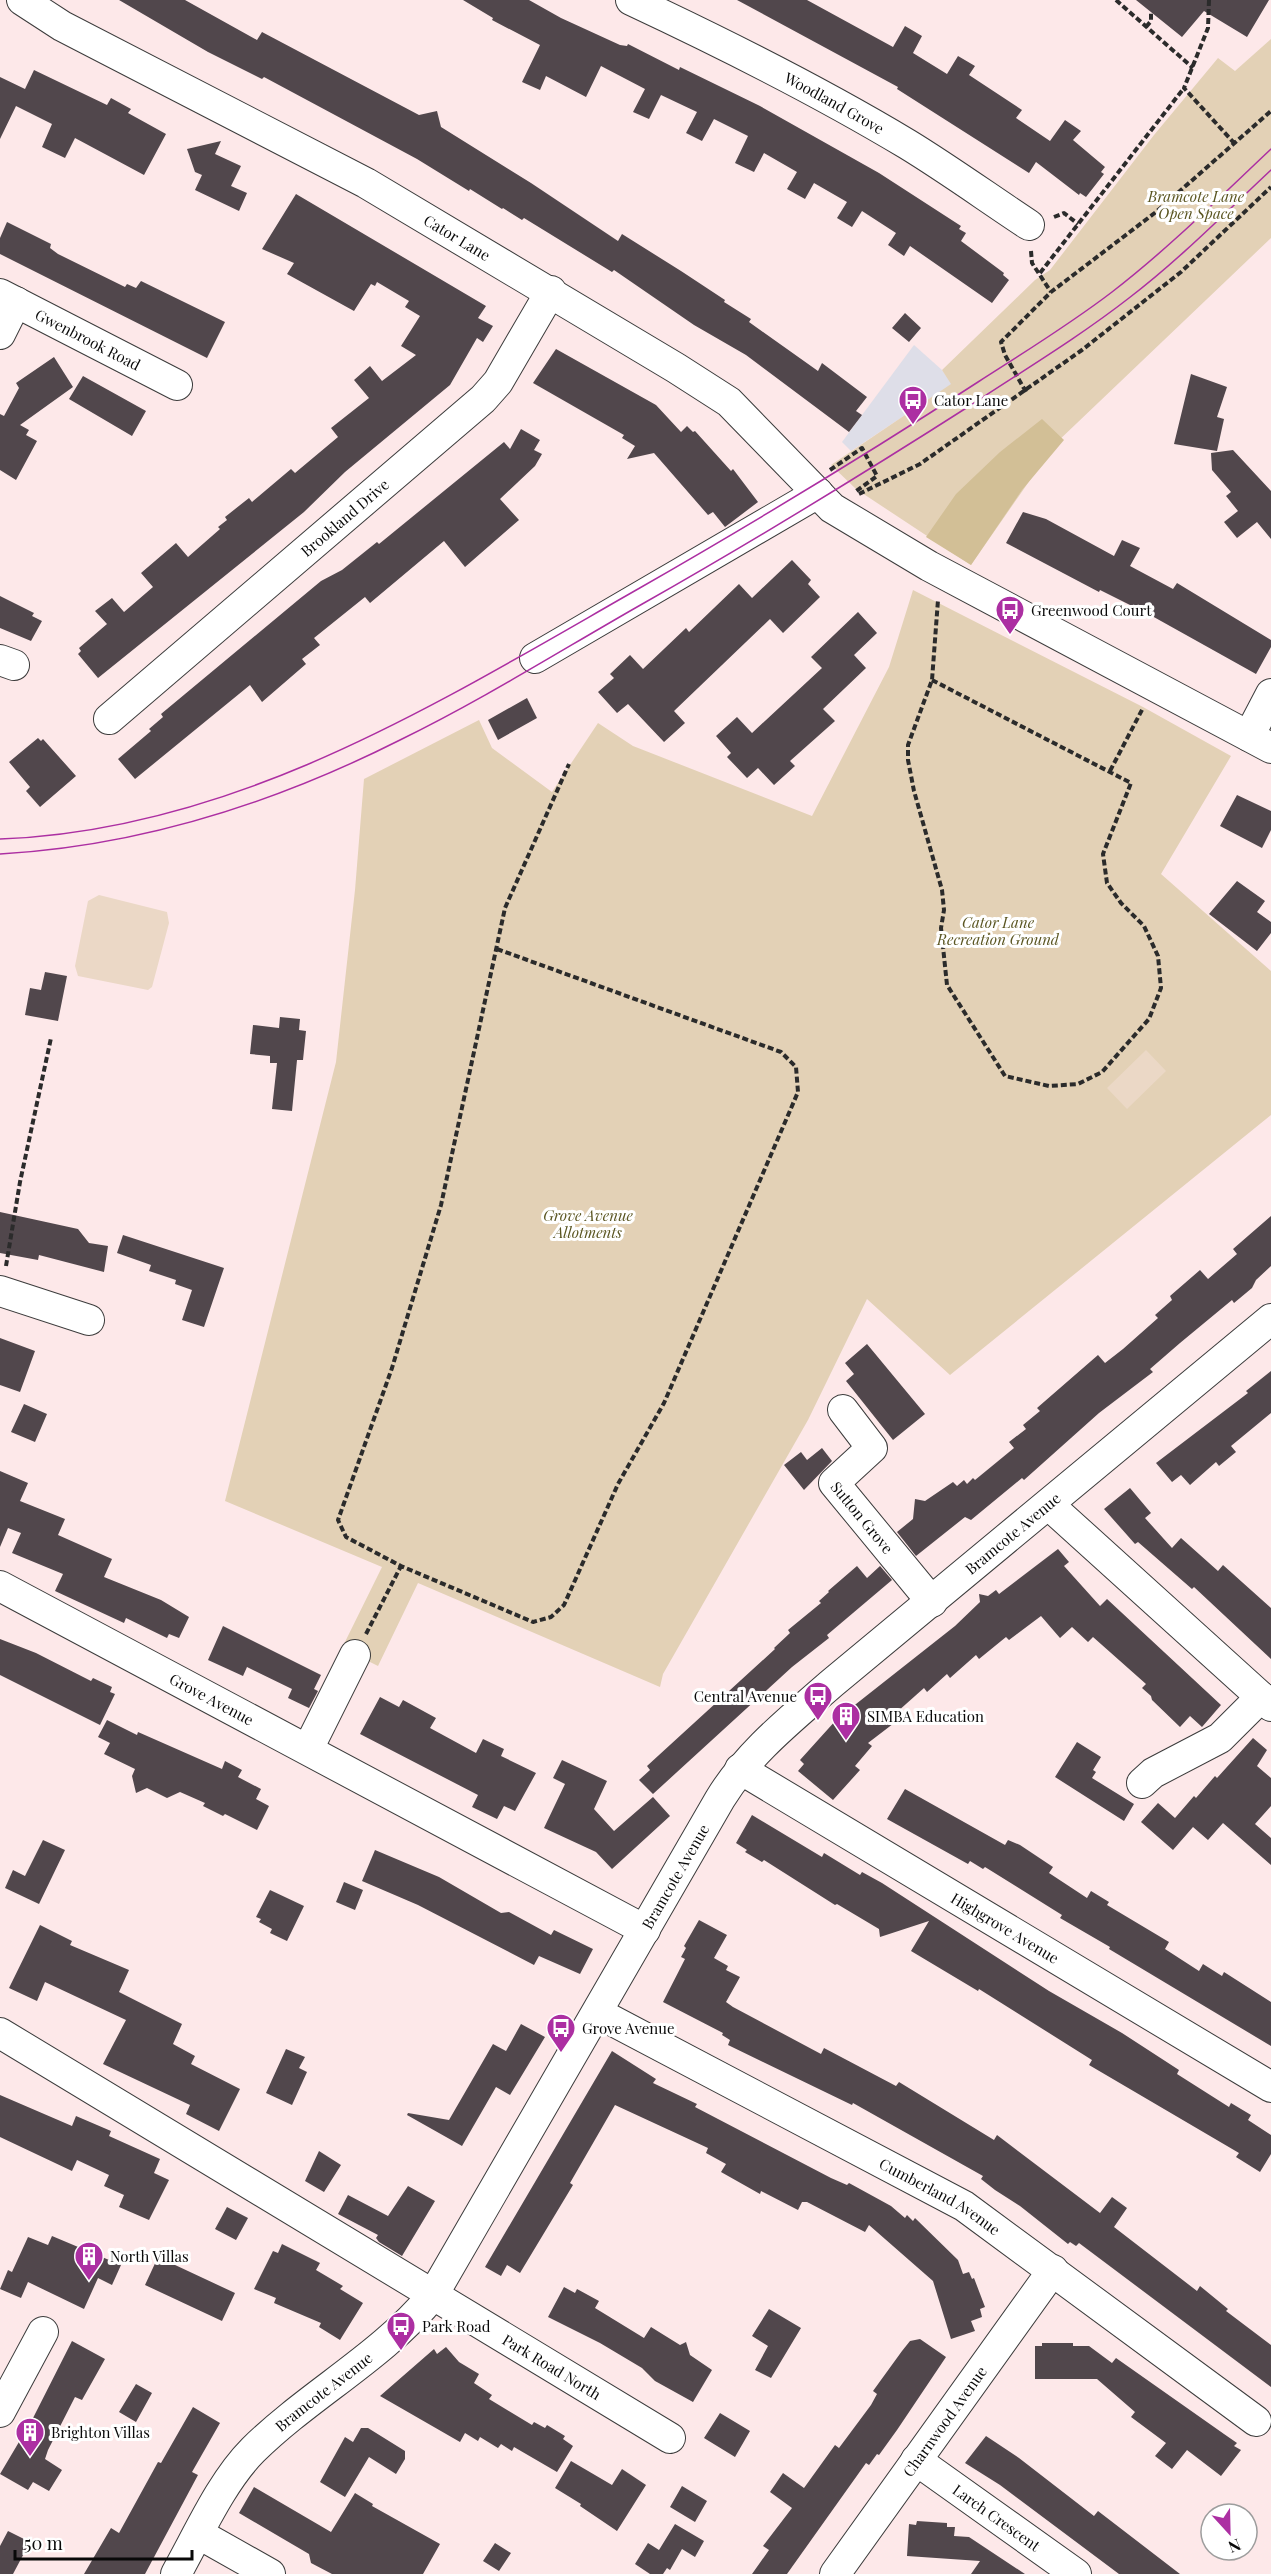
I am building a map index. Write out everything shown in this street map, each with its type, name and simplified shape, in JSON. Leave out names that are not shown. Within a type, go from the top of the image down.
[{"type":"street","name":"Cator Lane","points":[[22,0],[62,26],[366,183],[550,291],[729,402],[821,483],[848,519],[943,573],[1260,742]]},
{"type":"street","name":"Woodland Grove","points":[[631,0],[724,44],[821,94],[909,145],[1029,225]]},
{"type":"street","name":"Brookland Drive","points":[[109,719],[483,399],[498,382],[550,291]]},
{"type":"street","points":[[0,334],[8,298]]},
{"type":"street","name":"Gwenbrook Road","points":[[8,298],[177,385]]},
{"type":"street","points":[[535,658],[821,483]]},
{"type":"street","points":[[1260,742],[1271,694]]},
{"type":"street","points":[[1,1291],[88,1320]]},
{"type":"street","name":"Bramcote Avenue","points":[[176,2574],[231,2479],[254,2450],[384,2344],[433,2295],[720,1799],[740,1769],[776,1732],[831,1684],[1271,1319]]},
{"type":"street","name":"Sutton Grove","points":[[843,1410],[872,1448],[834,1482],[932,1602]]},
{"type":"street","points":[[1048,1505],[1266,1701],[1220,1738],[1154,1773],[1142,1783]]},
{"type":"street","name":"Grove Avenue","points":[[0,1586],[645,1930]]},
{"type":"street","points":[[308,1749],[355,1655]]},
{"type":"street","name":"Highgrove Avenue","points":[[740,1769],[1271,2086]]},
{"type":"street","name":"Cumberland Avenue","points":[[598,2013],[964,2206],[1256,2421]]},
{"type":"street","points":[[0,2032],[433,2295]]},
{"type":"street","name":"Charnwood Avenue","points":[[835,2574],[1053,2270]]},
{"type":"street","name":"Park Road North","points":[[433,2295],[670,2438]]},
{"type":"street","points":[[1,2408],[43,2332]]},
{"type":"street","name":"Larch Crescent","points":[[916,2460],[1076,2574]]},
{"type":"street","points":[[199,2534],[270,2574]]},
{"type":"path","points":[[1116,0],[1193,68]]},
{"type":"path","points":[[1040,273],[1184,88],[1208,28],[1209,0]]},
{"type":"path","points":[[1146,27],[1151,21],[1151,12]]},
{"type":"path","points":[[1184,88],[1235,144]]},
{"type":"path","points":[[1026,392],[1005,355],[1001,342],[1050,292],[1123,238],[1271,111]]},
{"type":"path","points":[[821,483],[862,448],[877,476],[850,496],[920,464],[1026,392],[1181,272],[1271,187]]},
{"type":"path","points":[[1029,225],[1032,263],[1050,292]]},
{"type":"path","points":[[932,680],[1131,783],[1103,854],[1107,883],[1121,903],[1144,926],[1158,956],[1161,988],[1149,1019],[1102,1072],[1078,1084],[1049,1086],[1017,1081],[1005,1076],[947,986],[941,928],[944,910],[942,890],[908,760],[908,745],[932,680],[937,604],[943,573]]},
{"type":"path","points":[[1110,771],[1153,686]]},
{"type":"path","points":[[497,949],[781,1052],[796,1067],[798,1092],[664,1403],[618,1484],[564,1605],[551,1617],[533,1622],[402,1566],[346,1537],[338,1520],[392,1368],[441,1205],[505,908],[569,764]]},
{"type":"path","points":[[1,1291],[20,1182],[51,1038]]},
{"type":"path","points":[[355,1655],[402,1566]]},
{"type":"shaded area","points":[[914,345],[942,370],[952,384],[851,451],[842,442]]},
{"type":"shaded area","points":[[1042,419],[1064,440],[1022,490],[971,565],[926,537],[956,494],[1000,452]]},
{"type":"shaded area","points":[[99,895],[167,912],[169,923],[152,987],[148,990],[78,976],[75,966],[88,901]]},
{"type":"shaded area","points":[[1146,1050],[1166,1071],[1127,1109],[1107,1088]]},
{"type":"green space","name":"Bramcote Lane Open Space","points":[[1271,39],[1271,238],[1055,444],[971,565],[856,489],[831,465],[951,384],[942,370],[1035,280],[1050,270],[1154,135],[1218,58],[1235,71]]},
{"type":"green space","name":"Grove Avenue Allotments","points":[[913,590],[1143,707],[1231,756],[1161,874],[1271,971],[1271,1115],[950,1375],[867,1299],[808,1420],[663,1674],[660,1687],[418,1583],[378,1666],[342,1648],[382,1567],[225,1501],[336,1062],[355,890],[364,779],[479,720],[492,748],[552,792],[598,723],[633,746],[812,816],[889,667]]},
{"type":"building","points":[[119,0],[185,0],[257,40],[262,32],[419,115],[437,111],[441,127],[618,241],[622,234],[681,271],[725,300],[724,302],[751,319],[749,322],[818,371],[822,363],[867,397],[856,411],[862,415],[849,432],[746,355],[694,325],[614,270],[612,272],[524,218],[522,220],[470,189],[469,191],[417,159],[264,77],[262,79],[208,52]]},
{"type":"building","points":[[463,0],[529,0],[561,18],[620,45],[627,46],[628,44],[679,70],[680,67],[760,106],[879,173],[961,226],[959,229],[966,233],[961,241],[1004,273],[1003,275],[1009,280],[992,303],[910,246],[904,256],[888,245],[896,233],[862,211],[852,227],[837,218],[847,202],[814,183],[805,199],[787,189],[797,172],[764,153],[754,172],[735,163],[748,136],[714,119],[702,141],[686,133],[697,112],[661,95],[649,119],[633,112],[645,89],[601,66],[586,97],[546,76],[540,90],[522,82],[540,45],[492,20],[493,18]]},
{"type":"building","points":[[737,0],[807,0],[893,47],[905,26],[922,36],[913,53],[947,74],[958,56],[975,66],[969,75],[1022,110],[1016,118],[1050,141],[1065,120],[1081,131],[1073,140],[1105,167],[1101,172],[1104,174],[1086,197],[1080,193],[1079,195],[1036,162],[1029,173],[897,89],[898,87]]},
{"type":"building","points":[[1136,0],[1269,0],[1247,37],[1204,11],[1182,37]]},
{"type":"building","points":[[34,70],[107,105],[111,98],[131,109],[128,113],[166,134],[144,175],[75,138],[65,158],[42,147],[52,124],[16,106],[0,139],[0,77],[25,89]]},
{"type":"building","points":[[221,141],[215,154],[241,166],[231,186],[247,193],[239,211],[195,190],[202,175],[195,172],[187,149]]},
{"type":"building","points":[[296,194],[486,306],[478,318],[493,326],[483,342],[477,338],[450,385],[345,472],[304,512],[98,678],[78,654],[81,651],[79,648],[107,624],[95,611],[112,598],[124,612],[153,587],[141,573],[176,543],[188,557],[220,529],[218,527],[227,520],[225,517],[249,498],[252,502],[291,469],[295,473],[338,437],[331,428],[369,398],[354,380],[370,366],[382,381],[416,355],[401,346],[420,316],[405,307],[409,301],[377,282],[375,286],[371,284],[354,311],[287,274],[294,263],[262,249]]},
{"type":"building","points":[[7,222],[51,244],[50,248],[58,254],[125,287],[127,284],[136,288],[141,281],[225,322],[207,358],[0,254],[0,238]]},
{"type":"building","points":[[905,313],[921,328],[909,342],[892,328]]},
{"type":"building","points":[[556,349],[656,405],[681,432],[687,426],[693,432],[695,431],[731,471],[733,469],[758,502],[725,527],[713,512],[708,515],[654,453],[627,459],[635,446],[622,438],[624,435],[533,383]]},
{"type":"building","points":[[54,357],[73,387],[20,425],[29,430],[26,435],[37,441],[16,480],[0,470],[0,414],[4,416],[19,388],[16,383]]},
{"type":"building","points":[[1191,374],[1227,387],[1217,417],[1224,419],[1217,451],[1174,444]]},
{"type":"building","points":[[83,376],[146,411],[132,436],[69,399]]},
{"type":"building","points":[[521,429],[540,440],[534,450],[542,454],[535,466],[500,499],[519,520],[465,567],[444,541],[370,603],[365,597],[314,638],[320,645],[302,659],[306,664],[262,702],[250,685],[135,779],[118,759],[151,731],[149,729],[163,717],[161,714],[321,581],[342,570],[377,542],[379,544],[504,442],[510,449]]},
{"type":"building","points":[[1233,450],[1271,491],[1271,539],[1257,522],[1237,538],[1224,522],[1238,511],[1226,496],[1231,492],[1212,470],[1211,453]]},
{"type":"building","points":[[1023,512],[1046,519],[1114,556],[1122,540],[1140,548],[1130,566],[1173,589],[1177,583],[1271,640],[1271,647],[1256,674],[1152,616],[1100,590],[1099,592],[1006,543]]},
{"type":"building","points":[[792,560],[811,580],[808,584],[820,597],[783,633],[770,619],[674,711],[685,723],[664,742],[628,704],[617,713],[598,692],[614,678],[610,674],[630,655],[643,669],[686,628],[689,632],[739,584],[752,598]]},
{"type":"building","points":[[0,596],[34,613],[32,616],[42,621],[31,641],[0,628]]},
{"type":"building","points":[[858,612],[877,633],[854,655],[866,668],[823,709],[835,721],[790,761],[795,766],[774,785],[758,768],[747,778],[727,757],[731,753],[716,736],[737,717],[752,733],[822,668],[811,657]]},
{"type":"building","points":[[527,698],[537,718],[498,740],[488,720]]},
{"type":"building","points":[[38,738],[41,741],[43,739],[76,776],[40,807],[26,791],[30,787],[9,762]]},
{"type":"building","points":[[1237,795],[1271,811],[1271,830],[1262,848],[1220,826]]},
{"type":"building","points":[[1237,881],[1265,901],[1257,912],[1271,922],[1271,933],[1257,951],[1209,914]]},
{"type":"building","points":[[45,972],[67,976],[58,1021],[25,1015],[30,988],[41,990]]},
{"type":"building","points":[[280,1017],[300,1019],[299,1030],[306,1031],[303,1060],[297,1060],[292,1111],[272,1109],[277,1063],[270,1063],[270,1056],[250,1054],[253,1025],[279,1028]]},
{"type":"building","points":[[0,1212],[78,1229],[89,1243],[108,1246],[104,1272],[39,1255],[38,1260],[0,1253]]},
{"type":"building","points":[[1271,1216],[1271,1266],[1256,1280],[1252,1288],[1234,1303],[1232,1300],[1180,1343],[1150,1369],[1153,1372],[1099,1413],[1024,1480],[1022,1478],[971,1520],[965,1517],[916,1556],[897,1532],[913,1519],[915,1499],[925,1501],[953,1482],[957,1486],[964,1480],[967,1484],[973,1478],[975,1480],[1014,1448],[1009,1442],[1026,1429],[1023,1425],[1040,1411],[1037,1408],[1098,1355],[1105,1363],[1123,1349],[1158,1318],[1155,1315],[1172,1300],[1170,1296],[1200,1270],[1208,1279],[1237,1254],[1233,1249]]},
{"type":"building","points":[[123,1235],[224,1268],[204,1327],[182,1320],[192,1290],[175,1284],[176,1280],[149,1271],[151,1265],[117,1253]]},
{"type":"building","points":[[0,1338],[35,1351],[20,1392],[0,1385]]},
{"type":"building","points":[[867,1344],[925,1414],[893,1440],[846,1381],[854,1374],[845,1363]]},
{"type":"building","points":[[1271,1371],[1271,1413],[1231,1446],[1236,1452],[1219,1466],[1216,1462],[1190,1485],[1181,1475],[1172,1482],[1156,1463],[1248,1393],[1246,1391]]},
{"type":"building","points":[[24,1404],[47,1414],[35,1442],[11,1432]]},
{"type":"building","points":[[822,1448],[832,1461],[804,1490],[784,1465],[801,1452],[807,1460]]},
{"type":"building","points":[[0,1471],[28,1483],[20,1501],[65,1519],[58,1535],[112,1559],[104,1577],[161,1600],[189,1617],[179,1638],[169,1634],[167,1638],[126,1618],[124,1623],[55,1591],[63,1574],[12,1553],[21,1533],[8,1528],[0,1547]]},
{"type":"building","points":[[1130,1488],[1151,1513],[1145,1518],[1172,1548],[1181,1538],[1218,1571],[1223,1565],[1271,1608],[1271,1659],[1194,1587],[1192,1589],[1138,1542],[1135,1544],[1104,1509]]},
{"type":"building","points":[[1058,1549],[1069,1562],[1064,1566],[1100,1606],[1107,1599],[1221,1705],[1202,1727],[1190,1716],[1180,1727],[1142,1688],[1146,1684],[1093,1637],[1088,1642],[1072,1627],[1060,1638],[1041,1616],[1009,1640],[1006,1637],[979,1659],[976,1655],[950,1678],[947,1674],[927,1692],[924,1688],[897,1712],[902,1717],[868,1743],[872,1746],[855,1766],[860,1770],[833,1800],[798,1771],[804,1764],[800,1760],[837,1719],[955,1626],[980,1602],[979,1594],[988,1596],[996,1590],[999,1594]]},
{"type":"building","points":[[857,1566],[867,1578],[880,1566],[892,1580],[827,1635],[829,1638],[792,1667],[653,1794],[639,1780],[650,1770],[647,1766],[775,1649],[790,1633],[788,1630],[821,1603],[819,1601],[828,1591]]},
{"type":"building","points":[[223,1626],[321,1675],[314,1689],[318,1691],[309,1708],[288,1698],[292,1689],[247,1667],[243,1676],[208,1660]]},
{"type":"building","points":[[0,1639],[36,1653],[91,1681],[93,1678],[112,1687],[110,1692],[115,1694],[100,1725],[0,1675]]},
{"type":"building","points":[[380,1697],[399,1707],[403,1700],[436,1718],[430,1728],[476,1753],[483,1739],[504,1749],[501,1756],[536,1773],[515,1811],[504,1806],[497,1819],[472,1807],[478,1795],[360,1734]]},
{"type":"building","points":[[107,1720],[137,1735],[138,1732],[222,1769],[225,1761],[242,1770],[238,1777],[261,1789],[256,1799],[269,1806],[257,1830],[225,1814],[223,1816],[203,1806],[205,1803],[180,1792],[167,1798],[147,1788],[136,1793],[132,1776],[135,1769],[104,1754],[110,1743],[98,1737]]},
{"type":"building","points":[[1253,1738],[1267,1750],[1257,1766],[1271,1778],[1271,1806],[1255,1824],[1271,1838],[1271,1865],[1223,1823],[1208,1840],[1193,1827],[1173,1850],[1141,1822],[1158,1803],[1175,1818],[1215,1776],[1217,1778]]},
{"type":"building","points":[[1077,1742],[1101,1757],[1093,1770],[1096,1772],[1092,1778],[1134,1804],[1124,1821],[1055,1777]]},
{"type":"building","points":[[562,1760],[607,1781],[594,1809],[614,1831],[653,1797],[670,1816],[612,1869],[596,1852],[544,1828],[565,1784],[553,1778]]},
{"type":"building","points":[[905,1789],[1005,1845],[1008,1840],[1020,1845],[1053,1867],[1049,1873],[1087,1898],[1091,1891],[1109,1902],[1107,1905],[1169,1942],[1165,1949],[1199,1971],[1203,1964],[1222,1976],[1224,1972],[1271,2002],[1271,2046],[1109,1949],[1110,1947],[1060,1918],[1062,1915],[985,1867],[983,1869],[970,1861],[968,1864],[887,1819]]},
{"type":"building","points":[[752,1815],[822,1857],[824,1853],[860,1875],[862,1872],[882,1883],[1049,1991],[1122,2033],[1179,2070],[1177,2074],[1229,2107],[1231,2103],[1251,2115],[1248,2120],[1271,2135],[1271,2154],[1260,2172],[1236,2157],[1239,2153],[1089,2065],[1092,2060],[979,1989],[978,1991],[911,1951],[929,1921],[880,1937],[879,1929],[837,1904],[835,1905],[764,1860],[762,1862],[745,1852],[747,1850],[736,1843]]},
{"type":"building","points":[[43,1840],[65,1850],[39,1904],[5,1888],[13,1870],[25,1876]]},
{"type":"building","points":[[375,1850],[439,1877],[501,1913],[509,1912],[551,1935],[554,1930],[593,1949],[580,1974],[539,1956],[534,1965],[418,1905],[362,1881]]},
{"type":"building","points":[[344,1882],[363,1890],[355,1910],[336,1902]]},
{"type":"building","points":[[270,1890],[304,1906],[287,1941],[270,1933],[272,1929],[259,1922],[261,1919],[256,1917]]},
{"type":"building","points":[[699,1920],[727,1935],[714,1958],[728,1966],[726,1970],[740,1977],[726,2002],[733,2007],[821,2054],[824,2048],[896,2086],[899,2082],[994,2140],[997,2135],[1100,2213],[1112,2197],[1127,2208],[1114,2227],[1197,2291],[1200,2286],[1228,2309],[1226,2311],[1271,2345],[1271,2387],[1079,2243],[1076,2246],[1070,2242],[1068,2244],[981,2179],[983,2176],[853,2103],[852,2105],[728,2045],[730,2040],[722,2035],[723,2033],[663,2002],[685,1959],[681,1957],[686,1948],[684,1946]]},
{"type":"building","points":[[40,1925],[72,1941],[70,1945],[129,1970],[119,1992],[182,2024],[173,2044],[195,2056],[191,2064],[240,2089],[219,2131],[186,2114],[190,2105],[103,2064],[126,2020],[45,1982],[37,2001],[9,1988]]},
{"type":"building","points":[[521,2024],[545,2037],[510,2095],[496,2087],[462,2146],[407,2115],[408,2113],[449,2120],[493,2044],[506,2051]]},
{"type":"building","points":[[286,2049],[305,2057],[299,2068],[307,2072],[292,2105],[266,2093]]},
{"type":"building","points":[[612,2051],[656,2079],[653,2083],[697,2104],[695,2107],[831,2178],[847,2185],[849,2183],[891,2206],[905,2218],[907,2215],[913,2221],[915,2218],[958,2260],[963,2274],[969,2272],[972,2279],[974,2278],[985,2307],[980,2309],[982,2317],[971,2321],[975,2331],[951,2339],[933,2281],[869,2225],[865,2232],[807,2202],[802,2202],[798,2210],[761,2191],[760,2194],[721,2172],[726,2164],[706,2153],[708,2148],[615,2105],[570,2183],[573,2185],[520,2273],[507,2265],[501,2276],[485,2267]]},
{"type":"building","points":[[0,2095],[72,2126],[76,2116],[111,2131],[109,2136],[160,2159],[154,2173],[169,2180],[149,2220],[119,2207],[124,2195],[104,2186],[109,2175],[77,2160],[72,2171],[0,2137]]},
{"type":"building","points":[[319,2151],[341,2165],[324,2192],[305,2181]]},
{"type":"building","points":[[408,2186],[435,2201],[402,2256],[379,2242],[376,2238],[378,2235],[338,2214],[348,2195],[388,2216]]},
{"type":"building","points":[[227,2207],[248,2218],[236,2240],[215,2229]]},
{"type":"building","points":[[52,2236],[121,2265],[112,2285],[98,2278],[84,2309],[28,2282],[21,2298],[0,2289],[8,2270],[12,2272],[28,2237],[48,2245]]},
{"type":"building","points":[[282,2244],[320,2263],[316,2270],[343,2286],[340,2289],[363,2303],[340,2340],[319,2327],[321,2323],[274,2303],[276,2298],[254,2289],[273,2251],[278,2253]]},
{"type":"building","points":[[158,2257],[235,2293],[222,2321],[145,2285]]},
{"type":"building","points":[[564,2287],[575,2293],[577,2289],[599,2301],[595,2308],[644,2338],[651,2327],[680,2345],[686,2342],[690,2355],[712,2370],[693,2402],[655,2381],[642,2368],[600,2343],[548,2317]]},
{"type":"building","points":[[769,2309],[801,2328],[771,2378],[755,2370],[768,2346],[752,2336]]},
{"type":"building","points":[[920,2339],[946,2357],[897,2430],[879,2455],[877,2454],[869,2465],[866,2463],[787,2574],[752,2574],[769,2550],[763,2546],[792,2508],[770,2492],[783,2473],[804,2488],[835,2445],[839,2448],[871,2405],[877,2394],[873,2391],[902,2351],[910,2341]]},
{"type":"building","points":[[72,2341],[105,2359],[82,2400],[75,2397],[48,2450],[45,2459],[62,2470],[49,2491],[33,2482],[28,2490],[0,2474],[32,2420]]},
{"type":"building","points":[[1042,2343],[1073,2343],[1073,2346],[1089,2346],[1112,2363],[1116,2358],[1237,2443],[1234,2446],[1241,2450],[1221,2476],[1187,2450],[1172,2469],[1155,2456],[1166,2443],[1131,2417],[1135,2412],[1097,2379],[1035,2379],[1035,2346],[1042,2346]]},
{"type":"building","points":[[446,2347],[459,2362],[479,2374],[474,2383],[492,2395],[489,2399],[532,2425],[534,2422],[545,2428],[547,2425],[565,2436],[563,2439],[573,2446],[557,2472],[514,2447],[512,2451],[501,2444],[498,2448],[480,2437],[478,2441],[465,2433],[460,2442],[380,2396],[434,2349],[437,2354]]},
{"type":"building","points":[[136,2384],[152,2393],[136,2422],[119,2412]]},
{"type":"building","points":[[193,2407],[220,2423],[192,2472],[198,2475],[145,2574],[84,2574],[111,2528],[119,2533],[158,2462],[161,2463]]},
{"type":"building","points":[[720,2413],[750,2431],[735,2457],[704,2438]]},
{"type":"building","points":[[361,2428],[368,2428],[405,2451],[405,2459],[396,2474],[369,2457],[345,2497],[320,2482],[345,2437],[353,2442]]},
{"type":"building","points":[[986,2436],[1019,2458],[1094,2516],[1098,2511],[1180,2574],[1119,2574],[1000,2485],[965,2463]]},
{"type":"building","points":[[571,2461],[612,2485],[622,2469],[646,2485],[617,2531],[555,2488]]},
{"type":"building","points":[[682,2486],[707,2501],[695,2522],[670,2507]]},
{"type":"building","points":[[254,2487],[331,2532],[355,2493],[373,2504],[372,2506],[440,2544],[423,2574],[332,2574],[311,2563],[309,2554],[239,2513]]},
{"type":"building","points":[[917,2521],[947,2523],[947,2527],[955,2527],[954,2536],[969,2537],[1025,2574],[971,2574],[980,2561],[907,2556],[909,2524],[916,2525]]},
{"type":"building","points":[[675,2524],[704,2541],[695,2557],[682,2549],[670,2570],[667,2568],[663,2574],[650,2574],[635,2564],[648,2543],[659,2550]]},
{"type":"building","points":[[8,2531],[30,2542],[13,2574],[0,2574],[0,2546]]},
{"type":"building","points":[[495,2543],[511,2553],[499,2571],[483,2561]]},
{"type":"tram line","points":[[0,839],[87,830],[172,812],[253,786],[333,753],[411,716],[487,675],[809,488],[1063,327],[1154,258],[1271,149]]},
{"type":"tram line","points":[[0,854],[104,842],[206,818],[255,802],[353,763],[462,708],[809,506],[1051,353],[1148,283],[1271,170]]},
{"type":"place","name":"Cator Lane","points":[[913,426]]},
{"type":"place","name":"Greenwood Court","points":[[1010,636]]},
{"type":"place","name":"Central Avenue","points":[[818,1722]]},
{"type":"place","name":"SIMBA Education","points":[[846,1742]]},
{"type":"place","name":"Grove Avenue","points":[[561,2054]]},
{"type":"place","name":"North Villas","points":[[89,2282]]},
{"type":"place","name":"Park Road","points":[[401,2352]]},
{"type":"place","name":"Brighton Villas","points":[[30,2458]]},
{"type":"park label","name":"Cator Lane Recreation Ground","points":[[998,930]]}]
